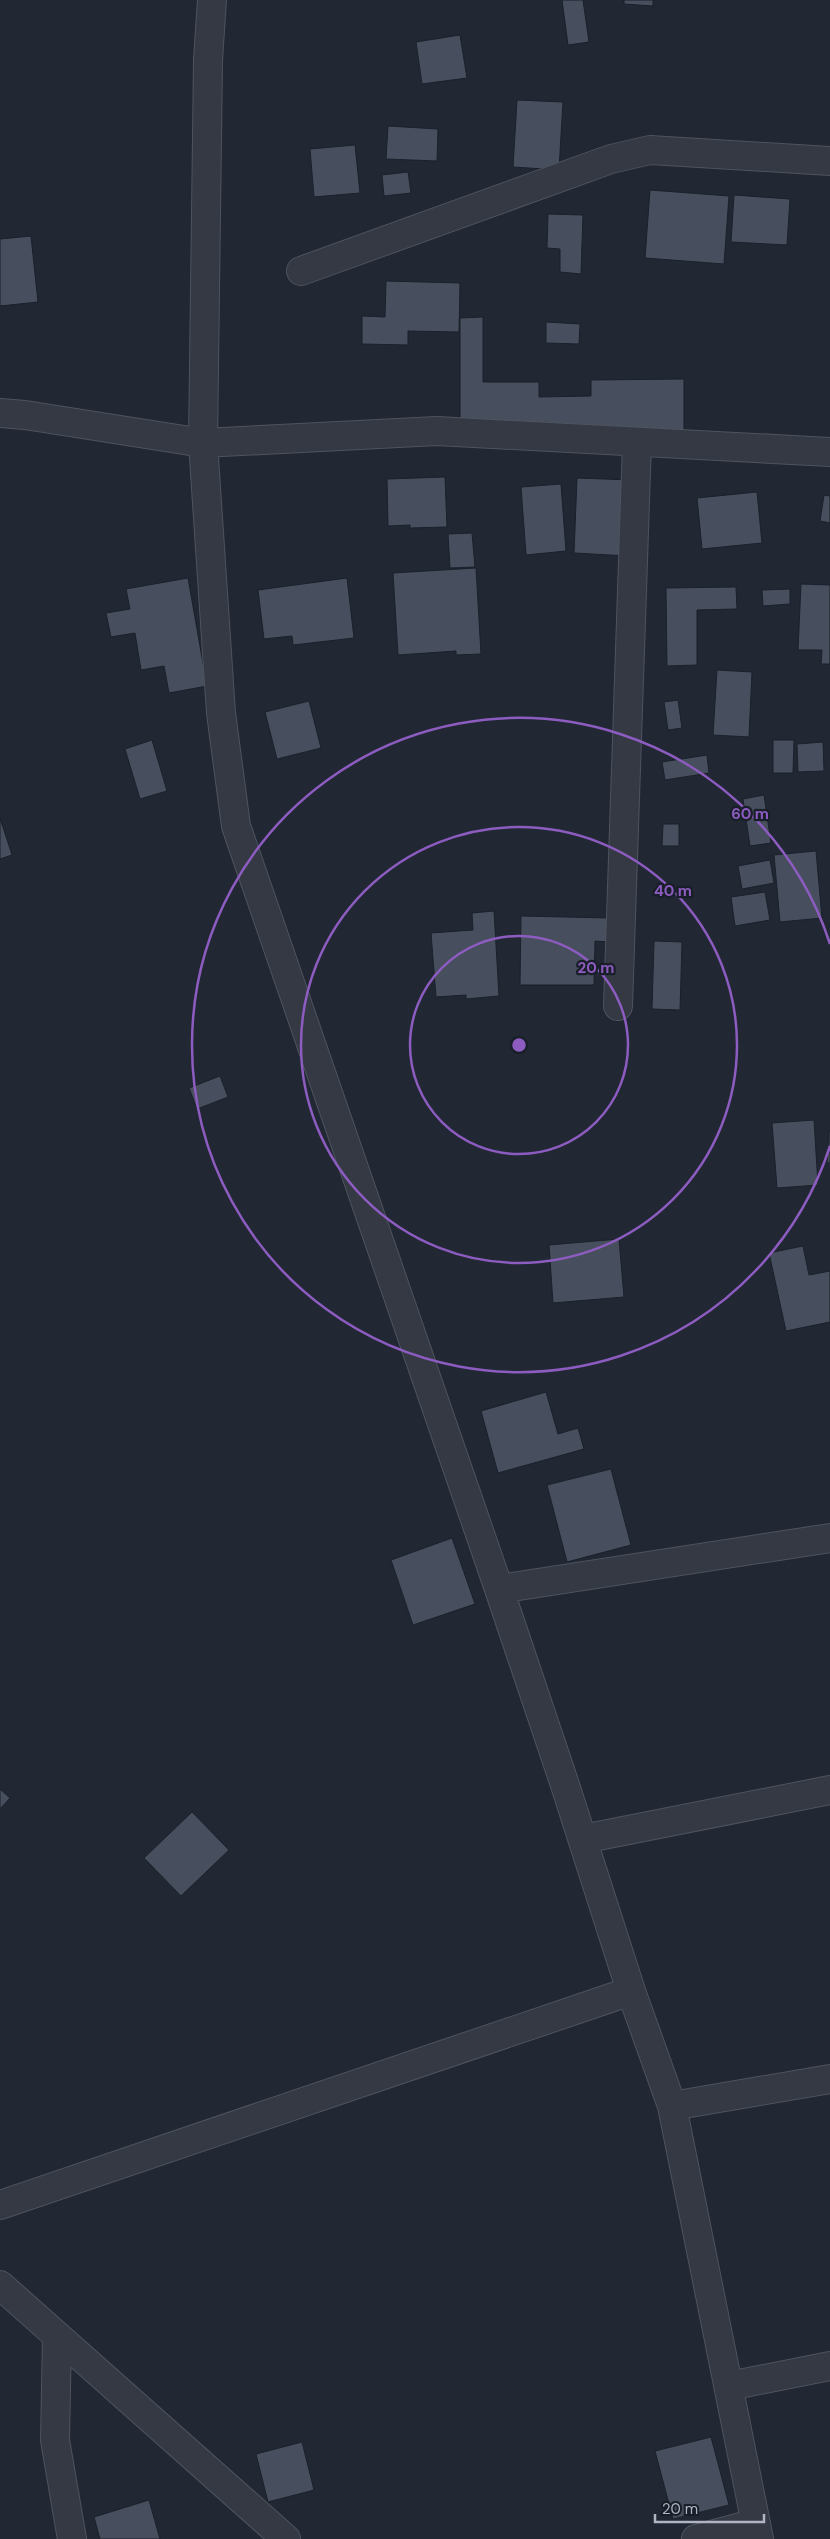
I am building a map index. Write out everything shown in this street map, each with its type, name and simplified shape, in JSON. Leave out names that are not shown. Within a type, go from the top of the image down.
[{"type":"street","points":[[212,0],[208,60],[202,443],[221,713],[236,826],[499,1589],[672,2106],[758,2531],[696,2539]]},
{"type":"street","points":[[301,271],[611,159],[650,150],[830,161]]},
{"type":"street","points":[[0,413],[25,415],[202,443],[437,432],[830,452]]},
{"type":"street","points":[[618,1006],[637,442]]},
{"type":"street","points":[[499,1589],[830,1538]]},
{"type":"street","points":[[583,1839],[830,1790]]},
{"type":"street","points":[[0,2205],[632,1991]]},
{"type":"street","points":[[672,2106],[830,2079]]},
{"type":"street","points":[[0,2285],[286,2539]]},
{"type":"street","points":[[57,2336],[55,2440],[72,2539]]},
{"type":"street","points":[[729,2386],[830,2366]]},
{"type":"building","points":[[562,0],[583,0],[589,42],[568,45]]},
{"type":"building","points":[[624,0],[653,0],[653,6],[624,4]]},
{"type":"building","points":[[460,35],[467,78],[422,84],[416,42]]},
{"type":"building","points":[[517,100],[563,102],[559,170],[513,167]]},
{"type":"building","points":[[388,126],[438,129],[437,161],[386,159]]},
{"type":"building","points":[[355,145],[360,193],[314,197],[310,149]]},
{"type":"building","points":[[408,172],[411,193],[384,196],[382,175]]},
{"type":"building","points":[[650,190],[729,196],[724,264],[645,258]]},
{"type":"building","points":[[734,195],[790,199],[787,245],[731,242]]},
{"type":"building","points":[[548,214],[583,215],[581,274],[560,272],[560,249],[547,248]]},
{"type":"building","points":[[31,236],[38,302],[0,306],[0,239]]},
{"type":"building","points":[[386,281],[460,283],[459,332],[408,331],[408,345],[362,344],[362,316],[385,317]]},
{"type":"building","points":[[483,317],[483,382],[539,382],[539,397],[591,396],[591,380],[684,379],[684,432],[460,434],[460,318]]},
{"type":"building","points":[[546,322],[580,324],[579,344],[546,343]]},
{"type":"building","points":[[445,477],[447,527],[410,528],[410,525],[388,526],[387,479]]},
{"type":"building","points":[[577,478],[631,480],[628,556],[574,553]]},
{"type":"building","points":[[561,484],[566,551],[526,555],[521,487]]},
{"type":"building","points":[[757,492],[762,543],[702,549],[697,498]]},
{"type":"building","points":[[824,495],[830,496],[830,523],[820,521]]},
{"type":"building","points":[[472,533],[475,567],[450,568],[448,534]]},
{"type":"building","points":[[476,568],[481,654],[456,655],[456,651],[398,655],[393,573]]},
{"type":"building","points":[[188,578],[207,686],[169,693],[164,666],[141,670],[135,633],[111,637],[106,613],[130,609],[126,589]]},
{"type":"building","points":[[347,578],[354,638],[293,645],[292,636],[264,639],[258,590]]},
{"type":"building","points":[[801,584],[830,585],[830,664],[821,664],[822,650],[798,650]]},
{"type":"building","points":[[736,587],[737,609],[697,610],[697,665],[667,666],[666,588]]},
{"type":"building","points":[[790,589],[790,604],[763,606],[762,590]]},
{"type":"building","points":[[717,670],[752,672],[749,737],[713,735]]},
{"type":"building","points":[[678,700],[682,728],[668,730],[664,702]]},
{"type":"building","points":[[309,701],[321,748],[277,759],[265,712]]},
{"type":"building","points":[[152,740],[167,791],[140,799],[125,749]]},
{"type":"building","points":[[773,740],[794,740],[793,773],[773,773]]},
{"type":"building","points":[[823,742],[824,771],[798,772],[797,744]]},
{"type":"building","points":[[707,755],[709,773],[665,780],[662,762]]},
{"type":"building","points":[[764,795],[771,843],[750,846],[743,799]]},
{"type":"building","points":[[0,818],[12,855],[0,859]]},
{"type":"building","points":[[663,824],[679,824],[679,846],[662,846]]},
{"type":"building","points":[[816,851],[822,918],[780,922],[774,855]]},
{"type":"building","points":[[770,860],[774,883],[742,889],[738,866]]},
{"type":"building","points":[[765,892],[770,920],[735,926],[731,897]]},
{"type":"building","points":[[494,911],[499,996],[466,999],[466,995],[436,997],[431,933],[473,930],[472,913]]},
{"type":"building","points":[[521,916],[609,918],[609,942],[595,941],[594,985],[520,985]]},
{"type":"building","points":[[654,941],[682,942],[680,1010],[652,1009]]},
{"type":"building","points":[[220,1076],[228,1097],[197,1109],[189,1088]]},
{"type":"building","points":[[814,1120],[818,1185],[777,1188],[772,1123]]},
{"type":"building","points":[[829,1131],[830,1163],[827,1163]]},
{"type":"building","points":[[619,1239],[624,1297],[553,1303],[549,1245]]},
{"type":"building","points":[[803,1246],[809,1275],[830,1271],[830,1322],[786,1331],[769,1253]]},
{"type":"building","points":[[546,1392],[558,1434],[578,1428],[584,1449],[498,1473],[481,1411]]},
{"type":"building","points":[[611,1469],[631,1545],[567,1562],[547,1485]]},
{"type":"building","points":[[452,1538],[475,1604],[413,1625],[391,1560]]},
{"type":"building","points":[[0,1789],[10,1798],[0,1809]]},
{"type":"building","points":[[192,1812],[229,1850],[181,1896],[144,1858]]},
{"type":"building","points":[[711,2437],[729,2505],[673,2519],[655,2451]]},
{"type":"building","points":[[302,2442],[314,2490],[268,2502],[256,2454]]},
{"type":"building","points":[[149,2500],[160,2539],[100,2539],[94,2517]]}]
